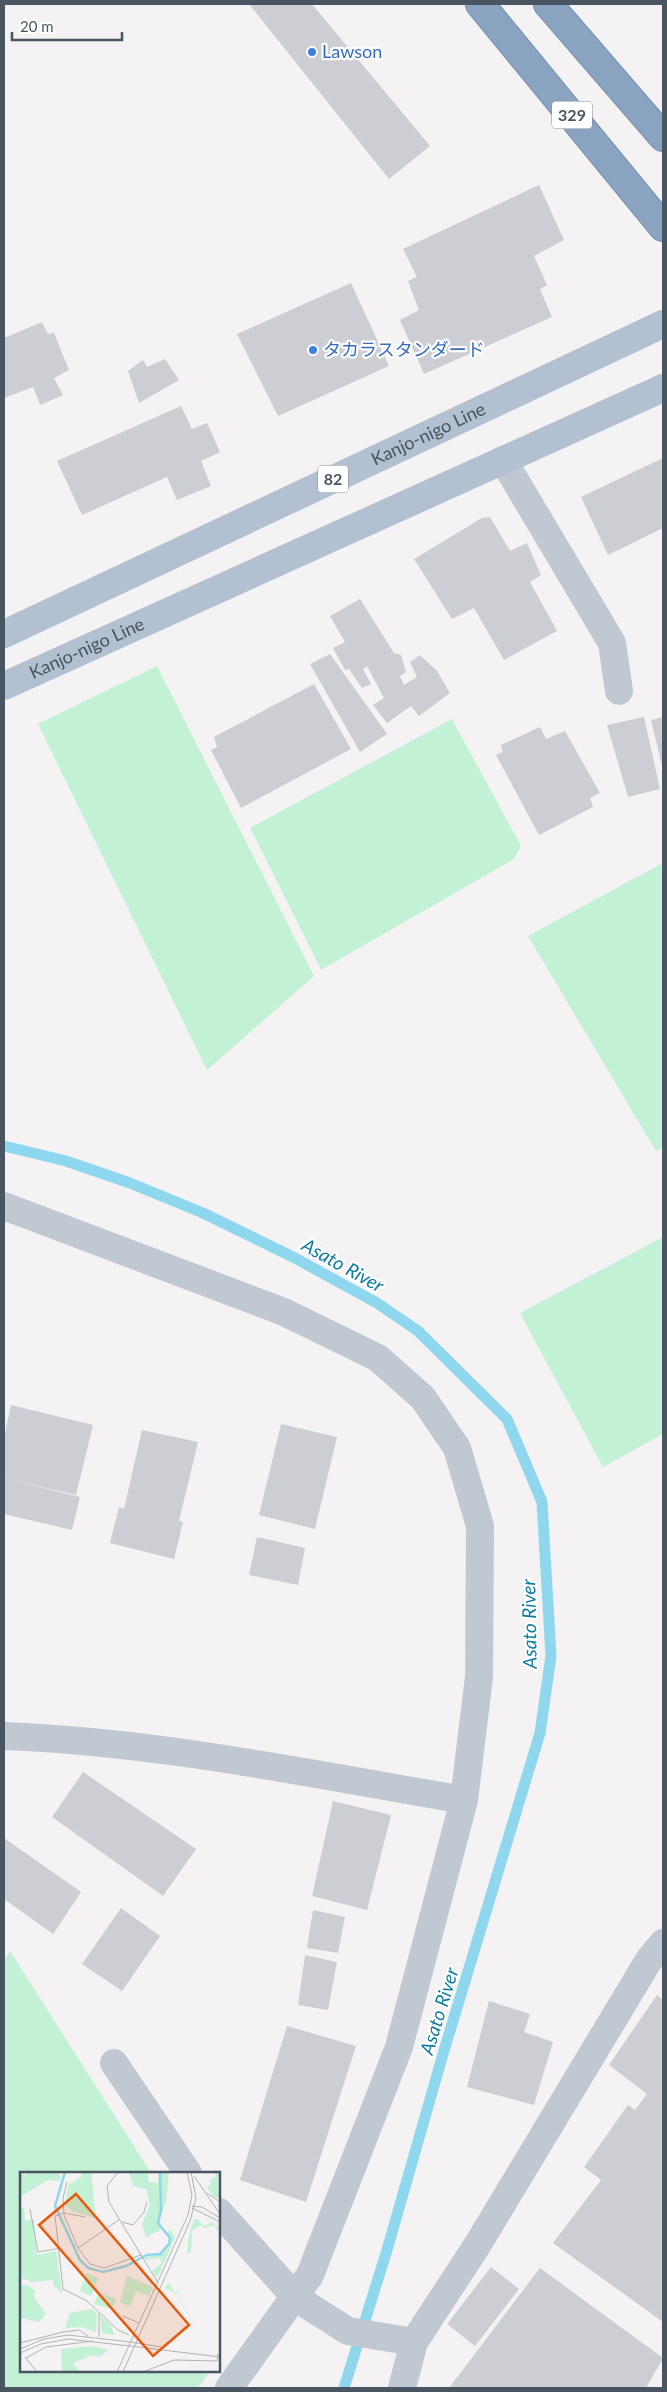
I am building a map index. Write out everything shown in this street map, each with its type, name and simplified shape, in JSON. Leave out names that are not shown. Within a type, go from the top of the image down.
[{"type":"highway","name":"329","points":[[480,4],[663,227]]},
{"type":"highway","points":[[548,4],[663,137]]},
{"type":"main road","name":"Kanjo-nigo Line","points":[[4,634],[663,324]]},
{"type":"main road","name":"Kanjo-nigo Line","points":[[4,686],[663,388]]},
{"type":"street","points":[[503,460],[612,643],[619,691]]},
{"type":"street","points":[[4,1206],[284,1312],[378,1358],[423,1398],[458,1448],[480,1526],[479,1677],[464,1800],[399,2047],[310,2275],[296,2298],[229,2388]]},
{"type":"street","points":[[4,1736],[57,1738],[198,1755],[464,1800]]},
{"type":"street","points":[[402,2388],[401,2340],[478,2244],[659,1957]]},
{"type":"street","points":[[114,2063],[187,2172]]},
{"type":"street","points":[[220,2213],[296,2298],[348,2331],[401,2340]]},
{"type":"green space","points":[[157,666],[314,976],[207,1070],[38,724]]},
{"type":"green space","points":[[452,719],[521,846],[514,859],[321,970],[250,828]]},
{"type":"green space","points":[[663,863],[663,1148],[656,1151],[528,936]]},
{"type":"green space","points":[[663,1237],[663,1434],[603,1467],[520,1313]]},
{"type":"green space","points":[[10,1951],[150,2172],[20,2172],[20,2372],[209,2372],[198,2388],[4,2388],[4,1961]]},
{"type":"building","points":[[249,4],[312,4],[430,146],[389,179]]},
{"type":"building","points":[[539,185],[564,240],[534,256],[547,285],[540,289],[552,317],[424,374],[400,320],[419,310],[408,281],[417,277],[403,249]]},
{"type":"building","name":"タカラスタンダード","points":[[351,283],[389,366],[278,416],[237,334]]},
{"type":"building","points":[[42,322],[48,334],[54,333],[69,370],[54,378],[63,395],[40,405],[33,387],[4,398],[4,338]]},
{"type":"building","points":[[165,359],[179,380],[139,403],[128,371],[143,360],[147,367]]},
{"type":"building","points":[[181,406],[192,429],[207,423],[220,452],[201,461],[211,486],[177,500],[167,477],[82,515],[57,461]]},
{"type":"building","points":[[663,458],[663,528],[608,555],[581,497]]},
{"type":"building","points":[[490,517],[510,551],[527,543],[541,575],[530,582],[557,631],[504,660],[474,608],[452,619],[414,559],[482,518]]},
{"type":"building","points":[[360,599],[394,653],[401,655],[406,672],[400,676],[404,685],[417,677],[410,662],[420,655],[437,671],[450,693],[419,716],[411,706],[387,723],[373,705],[384,698],[367,666],[363,669],[371,684],[362,688],[349,669],[345,670],[333,648],[345,642],[330,616]]},
{"type":"building","points":[[330,654],[387,734],[360,752],[310,664]]},
{"type":"building","points":[[314,684],[351,749],[241,808],[211,750],[217,747],[214,737]]},
{"type":"building","points":[[644,717],[660,789],[628,797],[607,725]]},
{"type":"building","points":[[663,717],[663,770],[651,720]]},
{"type":"building","points":[[540,727],[546,739],[565,731],[600,793],[590,798],[593,807],[539,835],[496,755],[503,752],[501,745]]},
{"type":"building","points":[[11,1405],[93,1425],[76,1495],[4,1478],[4,1438]]},
{"type":"building","points":[[281,1424],[337,1437],[315,1529],[259,1515]]},
{"type":"building","points":[[142,1430],[198,1442],[179,1521],[183,1522],[174,1559],[110,1543],[119,1507],[124,1509]]},
{"type":"building","points":[[4,1478],[80,1497],[72,1530],[4,1514]]},
{"type":"building","points":[[257,1537],[305,1548],[298,1585],[249,1575]]},
{"type":"building","points":[[83,1772],[196,1849],[163,1896],[52,1817]]},
{"type":"building","points":[[333,1801],[391,1815],[367,1910],[312,1896]]},
{"type":"building","points":[[4,1838],[81,1892],[53,1934],[4,1899]]},
{"type":"building","points":[[121,1908],[160,1936],[122,1991],[82,1964]]},
{"type":"building","points":[[313,1910],[345,1917],[338,1953],[307,1948]]},
{"type":"building","points":[[305,1955],[337,1962],[328,2010],[298,2005]]},
{"type":"building","points":[[657,1995],[663,2000],[663,2322],[553,2243],[601,2180],[584,2167],[628,2105],[635,2110],[647,2094],[609,2065]]},
{"type":"building","points":[[489,2001],[530,2014],[524,2032],[553,2042],[534,2105],[467,2087]]},
{"type":"building","points":[[287,2026],[356,2046],[306,2202],[240,2180]]},
{"type":"building","points":[[491,2267],[519,2289],[475,2346],[447,2324]]},
{"type":"building","points":[[540,2268],[663,2358],[646,2388],[449,2388]]},
{"type":"waterway","name":"Asato River","points":[[4,1146],[66,1161],[130,1183],[203,1213],[295,1258],[377,1303],[418,1331],[507,1419],[542,1502],[551,1656],[540,1733],[443,2054],[387,2250],[344,2388]]},
{"type":"place","name":"Lawson","points":[[312,52]]},
{"type":"place","name":"タカラスタンダード","points":[[313,350]]}]
